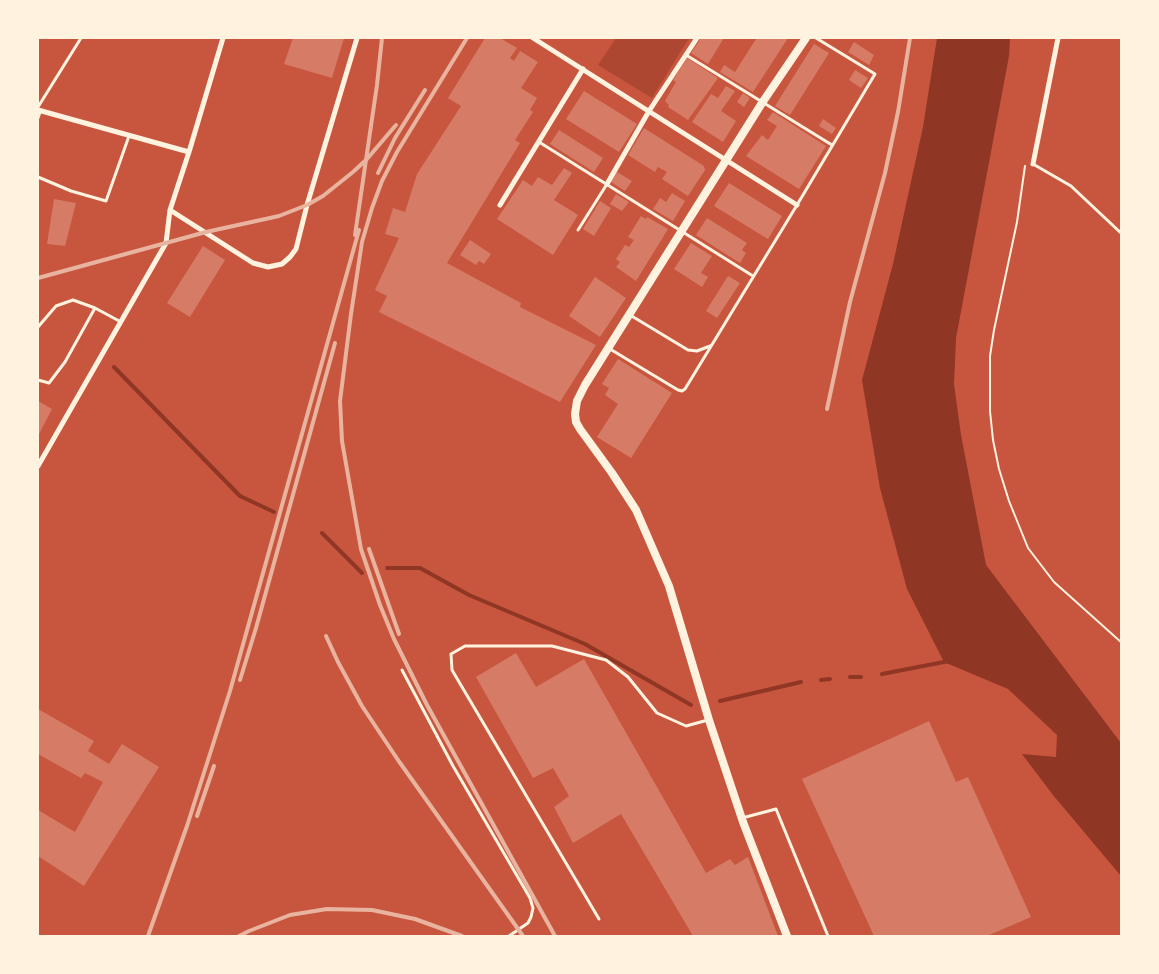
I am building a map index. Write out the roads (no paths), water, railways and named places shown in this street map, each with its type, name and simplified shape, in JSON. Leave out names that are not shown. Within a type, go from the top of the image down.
[{"type":"street","points":[[38,466],[166,243],[170,210],[223,38]]},
{"type":"street","points":[[170,210],[253,263],[268,266],[282,264],[290,257],[296,249],[307,205],[357,38]]},
{"type":"street","points":[[533,38],[797,205]]},
{"type":"street","points":[[607,184],[649,111],[697,38]]},
{"type":"street","points":[[787,936],[741,818],[709,720],[669,586],[636,510],[580,429],[576,422],[575,414],[577,401],[608,348],[762,103],[806,38]]},
{"type":"street","points":[[1033,164],[1058,38]]},
{"type":"street","points":[[500,206],[584,70]]},
{"type":"street","points":[[38,110],[189,152]]},
{"type":"lane","points":[[38,118],[38,110],[81,38]]},
{"type":"lane","points":[[608,348],[682,391],[685,389],[874,74],[816,38]]},
{"type":"lane","points":[[686,55],[832,145]]},
{"type":"lane","points":[[38,177],[71,191],[106,201],[129,136]]},
{"type":"lane","points":[[539,142],[753,276]]},
{"type":"lane","points":[[1033,164],[1071,186],[1122,234]]},
{"type":"lane","points":[[578,230],[607,184]]},
{"type":"lane","points":[[38,327],[56,306],[73,300],[95,308],[121,322]]},
{"type":"lane","points":[[38,380],[48,383],[65,362],[95,308]]},
{"type":"lane","points":[[629,314],[688,350],[697,351],[710,346]]},
{"type":"lane","points":[[598,919],[452,670],[451,654],[465,646],[552,646],[606,660],[628,677],[657,713],[686,726],[709,720]]},
{"type":"lane","points":[[402,670],[453,766],[530,898],[533,908],[528,923],[509,936]]},
{"type":"lane","points":[[741,818],[776,809],[828,936]]},
{"type":"waterway","points":[[114,367],[240,496],[274,512]]},
{"type":"waterway","points":[[322,533],[362,573]]},
{"type":"waterway","points":[[387,568],[420,568],[469,595],[585,644],[691,705]]},
{"type":"waterway","points":[[882,674],[949,661]]},
{"type":"waterway","points":[[850,677],[861,677]]},
{"type":"waterway","points":[[821,680],[830,679]]},
{"type":"waterway","points":[[720,701],[801,682]]},
{"type":"railway","points":[[355,235],[382,38]]},
{"type":"railway","points":[[467,38],[397,152],[382,181],[372,208],[362,242],[351,314],[340,401],[342,441],[361,549],[394,639],[427,705],[555,936]]},
{"type":"railway","points":[[827,409],[850,302],[885,173],[898,112],[910,38]]},
{"type":"railway","points":[[378,173],[395,138],[425,90]]},
{"type":"railway","points":[[38,278],[206,232],[279,216],[307,205],[323,196],[353,172],[367,159],[396,125]]},
{"type":"railway","points":[[148,936],[187,826],[230,691],[359,230]]},
{"type":"railway","points":[[240,680],[335,343]]},
{"type":"railway","points":[[369,549],[399,634]]},
{"type":"railway","points":[[326,636],[362,706],[523,936]]},
{"type":"railway","points":[[197,816],[214,766]]},
{"type":"railway","points":[[239,936],[290,915],[327,909],[372,910],[415,919],[462,936]]}]
